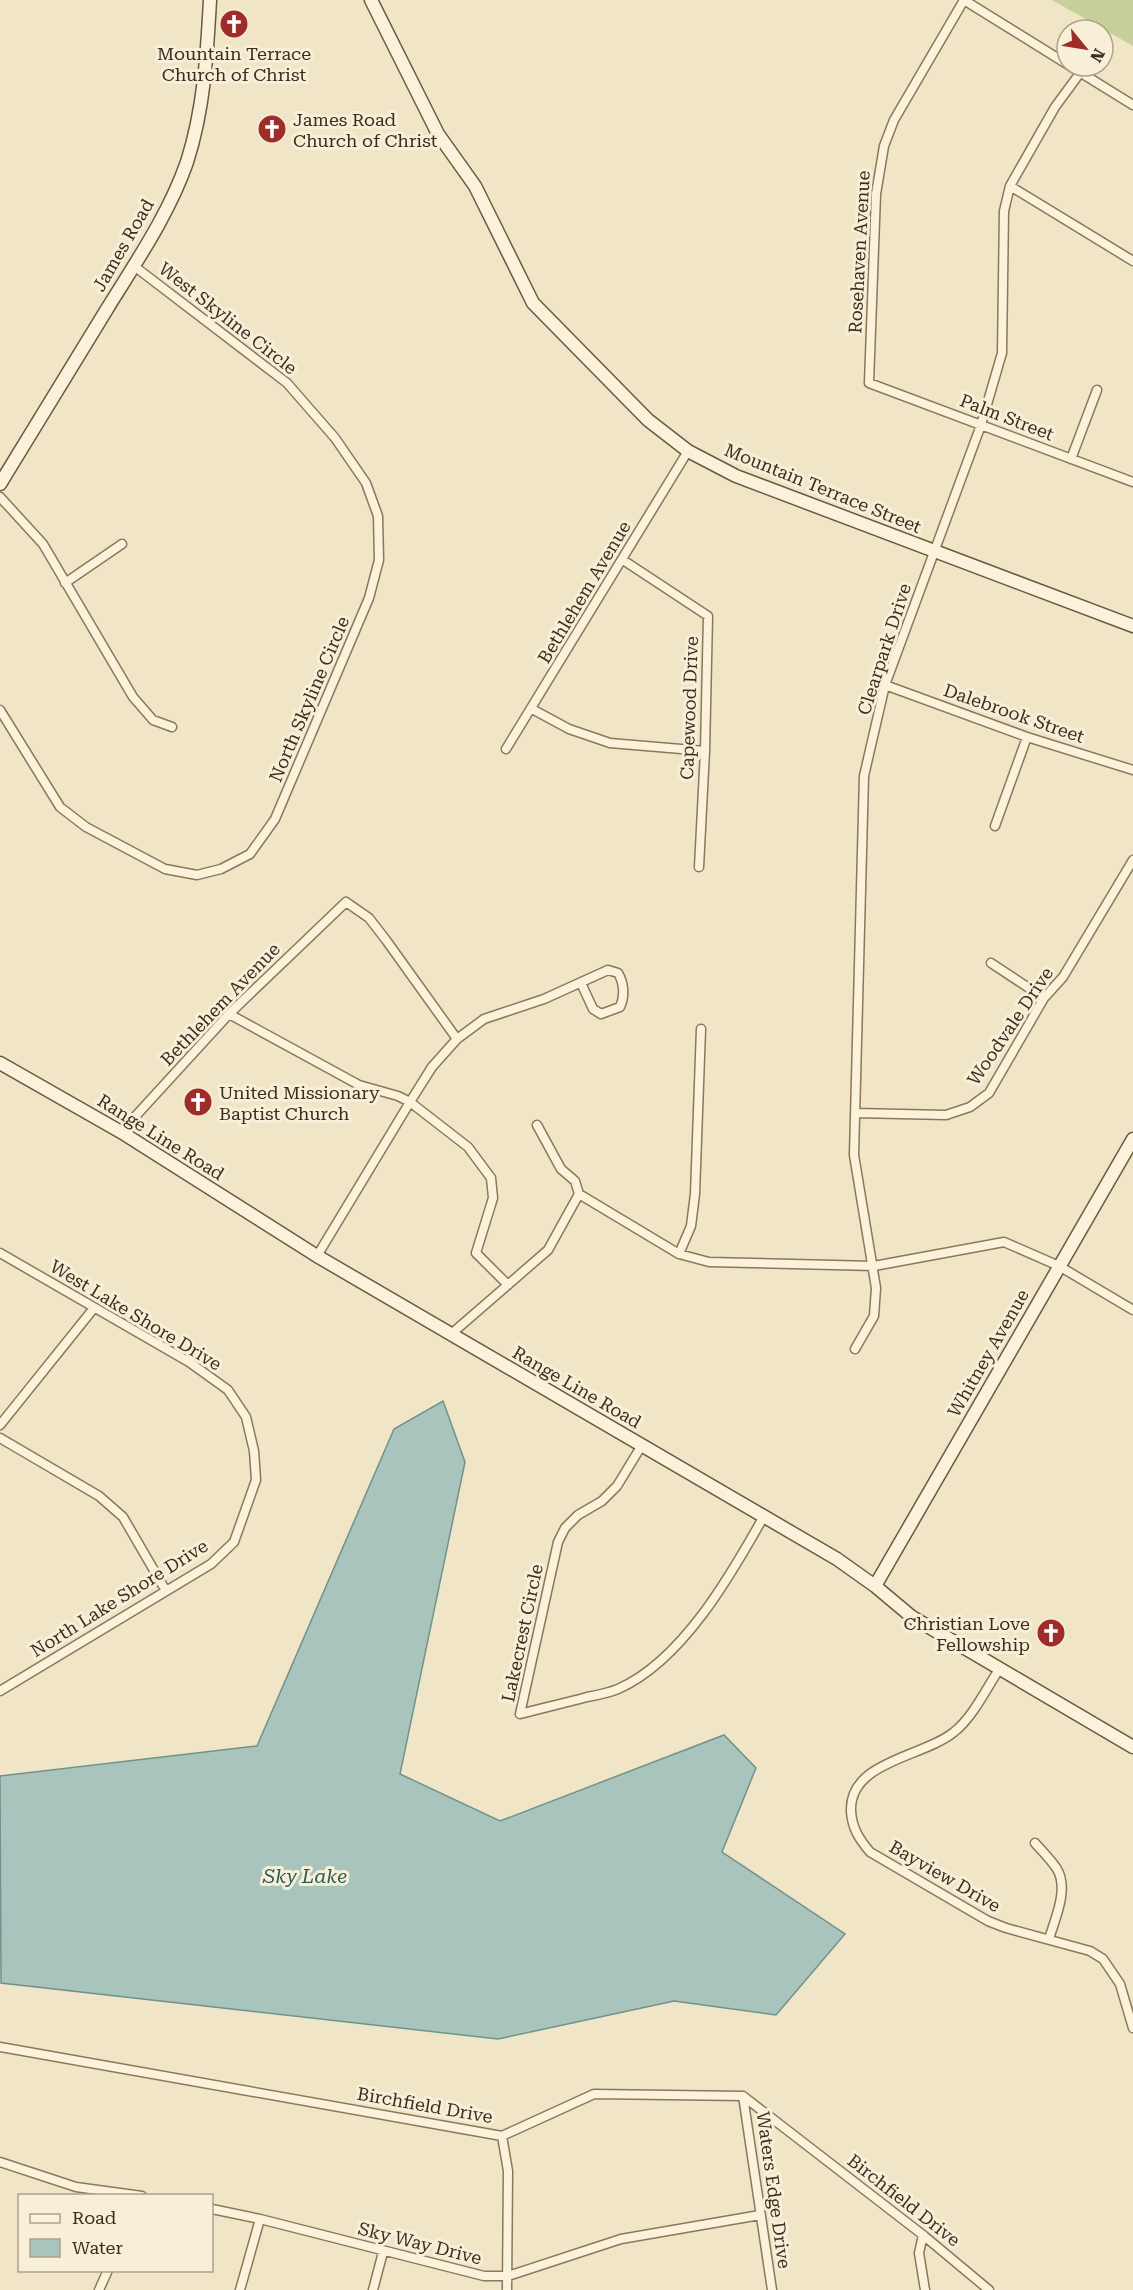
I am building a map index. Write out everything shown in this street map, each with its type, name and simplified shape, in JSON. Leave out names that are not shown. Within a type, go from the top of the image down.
[{"type":"main road","name":"James Road","points":[[0,484],[157,227],[187,162],[195,131],[206,66],[210,0]]},
{"type":"main road","name":"Mountain Terrace Street","points":[[371,0],[438,134],[475,186],[533,303],[648,420],[688,451],[736,476],[1133,626]]},
{"type":"main road","name":"Range Line Road","points":[[0,1063],[121,1132],[317,1256],[450,1335],[837,1559],[875,1586],[912,1617],[1133,1747]]},
{"type":"main road","name":"Whitney Avenue","points":[[875,1586],[1133,1139]]},
{"type":"street","points":[[964,0],[1055,57]]},
{"type":"street","name":"Rosehaven Avenue","points":[[869,383],[876,194],[884,146],[894,120],[964,0]]},
{"type":"street","name":"Clearpark Drive","points":[[855,1349],[874,1316],[876,1288],[854,1155],[864,776],[885,685],[981,425],[1002,353],[1004,211],[1010,186],[1055,107],[1076,78]]},
{"type":"street","points":[[1088,78],[1133,105]]},
{"type":"street","points":[[1010,186],[1133,261]]},
{"type":"street","name":"West Skyline Circle","points":[[134,266],[287,383],[335,438],[354,465],[366,483],[378,516]]},
{"type":"street","name":"Palm Street","points":[[869,383],[1133,482]]},
{"type":"street","points":[[1071,459],[1097,390]]},
{"type":"street","name":"Bethlehem Avenue","points":[[506,749],[688,451]]},
{"type":"street","points":[[0,497],[43,544],[132,697],[153,720],[172,727]]},
{"type":"street","name":"North Skyline Circle","points":[[0,710],[60,807],[86,827],[165,869],[197,875],[221,869],[250,854],[276,819],[369,598],[380,560],[378,516]]},
{"type":"street","points":[[65,583],[122,544]]},
{"type":"street","name":"Capewood Drive","points":[[623,560],[708,616],[705,751],[699,867]]},
{"type":"street","name":"Dalebrook Street","points":[[885,685],[1027,737],[1133,770]]},
{"type":"street","points":[[532,709],[569,729],[610,743],[705,751]]},
{"type":"street","points":[[995,826],[1027,737]]},
{"type":"street","name":"Woodvale Drive","points":[[855,1113],[946,1115],[970,1107],[989,1093],[1044,998],[1063,977],[1130,874],[1133,860]]},
{"type":"street","name":"Bethlehem Avenue","points":[[121,1132],[229,1014],[346,902],[369,918],[387,940],[457,1039]]},
{"type":"street","points":[[991,963],[1044,998]]},
{"type":"street","points":[[317,1256],[432,1067],[457,1039],[484,1019],[544,999],[608,970],[618,973],[622,979],[623,1000],[620,1007],[601,1014],[593,1009],[581,983]]},
{"type":"street","points":[[229,1014],[359,1085],[398,1096],[410,1102],[468,1147],[491,1178],[493,1198],[476,1252],[508,1285]]},
{"type":"street","points":[[679,1254],[691,1226],[695,1194],[701,1029]]},
{"type":"street","points":[[537,1125],[561,1169],[575,1181],[579,1194],[679,1254],[709,1262],[874,1266],[1004,1242],[1059,1266],[1133,1310]]},
{"type":"street","points":[[450,1335],[548,1250],[579,1194]]},
{"type":"street","name":"West Lake Shore Drive","points":[[0,1253],[189,1362],[228,1390],[246,1417],[254,1451]]},
{"type":"street","points":[[0,1425],[94,1308]]},
{"type":"street","points":[[0,1438],[99,1496],[123,1517],[166,1591]]},
{"type":"street","name":"Lakecrest Circle","points":[[642,1445],[617,1486],[602,1502],[578,1515],[565,1528],[558,1542],[520,1714],[617,1690],[645,1676],[666,1657],[700,1617],[736,1567],[764,1516]]},
{"type":"street","name":"North Lake Shore Drive","points":[[0,1691],[211,1564],[234,1542],[256,1480],[254,1451]]},
{"type":"street","name":"Bayview Drive","points":[[1000,1668],[957,1731],[942,1741],[880,1767],[867,1775],[851,1802],[852,1821],[858,1837],[870,1852],[988,1921],[1090,1951],[1103,1959],[1120,1984],[1133,2028]]},
{"type":"street","points":[[1035,1843],[1058,1871],[1062,1884],[1049,1939]]},
{"type":"street","name":"Birchfield Drive","points":[[0,2047],[502,2136],[594,2094],[743,2096],[923,2235],[989,2290]]},
{"type":"street","name":"Waters Edge Drive","points":[[743,2096],[772,2290]]},
{"type":"street","points":[[502,2136],[508,2171],[507,2290]]},
{"type":"street","points":[[0,2162],[76,2187],[129,2194]]},
{"type":"street","name":"Sky Way Drive","points":[[213,2209],[484,2276],[508,2276],[621,2239],[760,2215]]},
{"type":"street","points":[[240,2290],[260,2219]]},
{"type":"street","points":[[923,2235],[920,2253],[925,2290]]},
{"type":"street","points":[[373,2290],[383,2252]]},
{"type":"street","points":[[99,2290],[108,2272]]},
{"type":"green space","points":[[1052,0],[1133,0],[1133,46],[1115,36],[1115,18],[1084,18]]},
{"type":"water","name":"Sky Lake","points":[[443,1401],[465,1462],[400,1774],[500,1821],[724,1735],[756,1768],[722,1852],[845,1934],[776,2015],[674,2001],[498,2039],[1,1983],[0,1776],[257,1746],[394,1429]]},
{"type":"place","name":"Mountain Terrace Church of Christ","points":[[234,24]]},
{"type":"place","name":"James Road Church of Christ","points":[[272,129]]},
{"type":"place","name":"United Missionary Baptist Church","points":[[198,1102]]},
{"type":"place","name":"Christian Love Fellowship","points":[[1051,1633]]}]
